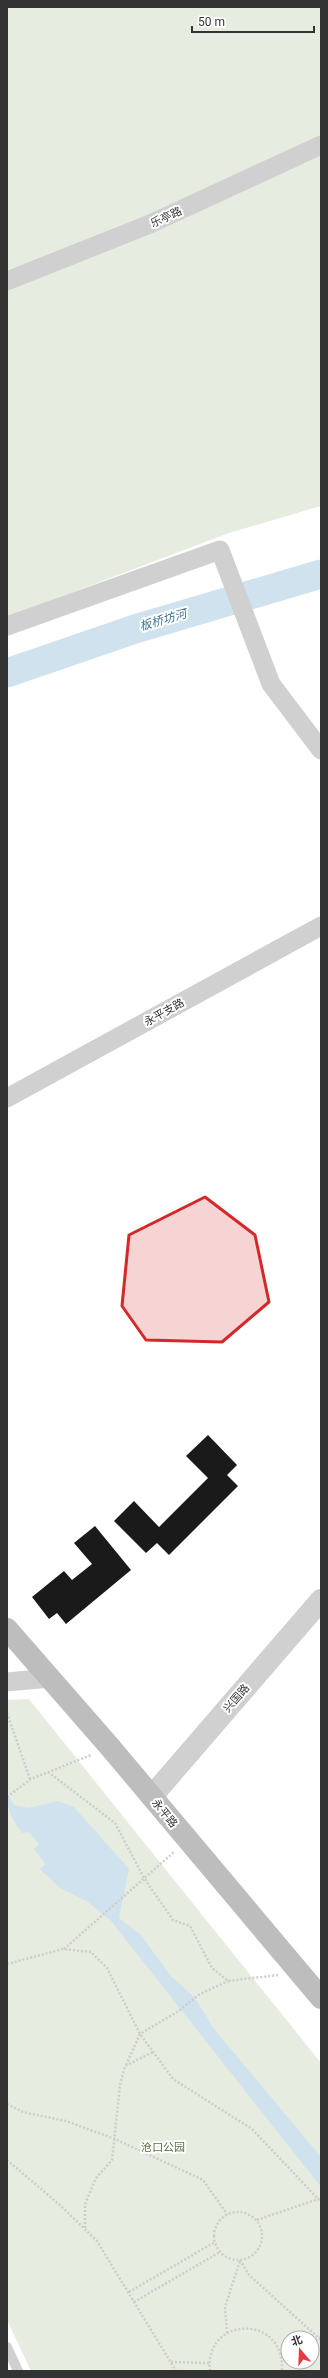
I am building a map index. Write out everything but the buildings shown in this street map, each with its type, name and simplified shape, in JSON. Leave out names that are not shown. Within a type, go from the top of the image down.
[{"type":"main road","name":"永平路","points":[[7,1629],[152,1796],[321,1998]]},
{"type":"street","name":"乐亭路","points":[[7,281],[150,224],[321,145]]},
{"type":"street","points":[[7,626],[220,550],[250,633],[271,684],[321,750]]},
{"type":"street","name":"永平支路","points":[[7,1098],[321,926]]},
{"type":"street","name":"兴国路","points":[[152,1796],[321,1600]]},
{"type":"street","points":[[7,1682],[50,1678]]},
{"type":"lane","points":[[7,2347],[18,2371]]},
{"type":"path","points":[[7,1713],[30,1779]]},
{"type":"path","points":[[7,1797],[30,1779],[110,1747]]},
{"type":"path","points":[[48,1772],[116,1823],[144,1878],[173,1920],[190,1926],[212,1968],[228,1981]]},
{"type":"path","points":[[63,1949],[188,1840]]},
{"type":"path","points":[[7,1964],[63,1949],[91,1952],[107,1968],[140,2034],[174,2079],[252,2129],[321,2199],[257,2220]]},
{"type":"path","points":[[85,2229],[85,2204],[96,2178],[112,2160],[116,2139],[120,2085],[125,2066],[140,2034],[177,2012],[200,1994],[228,1981],[300,1973]]},
{"type":"path","points":[[125,2066],[153,2052]]},
{"type":"path","points":[[7,2104],[23,2112],[66,2121],[116,2139],[203,2180],[227,2214]]},
{"type":"path","points":[[7,2160],[97,2241],[176,2371]]},
{"type":"path","points":[[243,2212],[257,2220],[262,2234],[259,2249],[254,2254],[240,2260],[232,2259],[220,2252],[214,2242],[216,2226],[227,2214],[243,2212]]},
{"type":"path","points":[[128,2292],[214,2242]]},
{"type":"path","points":[[134,2302],[220,2252]]},
{"type":"path","points":[[227,2333],[225,2307],[240,2260]]},
{"type":"path","points":[[240,2260],[250,2275],[310,2330]]},
{"type":"path","points":[[210,2371],[209,2363],[212,2351],[218,2341],[227,2333],[238,2328],[250,2328],[262,2331],[272,2338],[280,2350]]},
{"type":"path","points":[[171,2362],[209,2363]]},
{"type":"highlighted area","points":[[205,1197],[255,1235],[269,1302],[222,1342],[146,1340],[122,1306],[129,1235]]},
{"type":"green space","points":[[7,7],[321,7],[321,506],[229,533],[7,617]]},
{"type":"green space","name":"沧口公园","points":[[29,1699],[321,2063],[321,2371],[31,2371],[7,2320],[7,1700]]},
{"type":"water","points":[[7,1793],[14,1805],[29,1808],[58,1801],[74,1807],[129,1869],[119,1918],[141,1935],[170,1975],[195,1998],[214,2029],[321,2157],[321,2187],[111,1921],[88,1902],[60,1888],[40,1869],[45,1864],[34,1849],[39,1844],[29,1832],[22,1833],[15,1823],[9,1809]]},
{"type":"waterway","name":"板桥坊河","points":[[7,673],[135,629],[321,574]]}]
